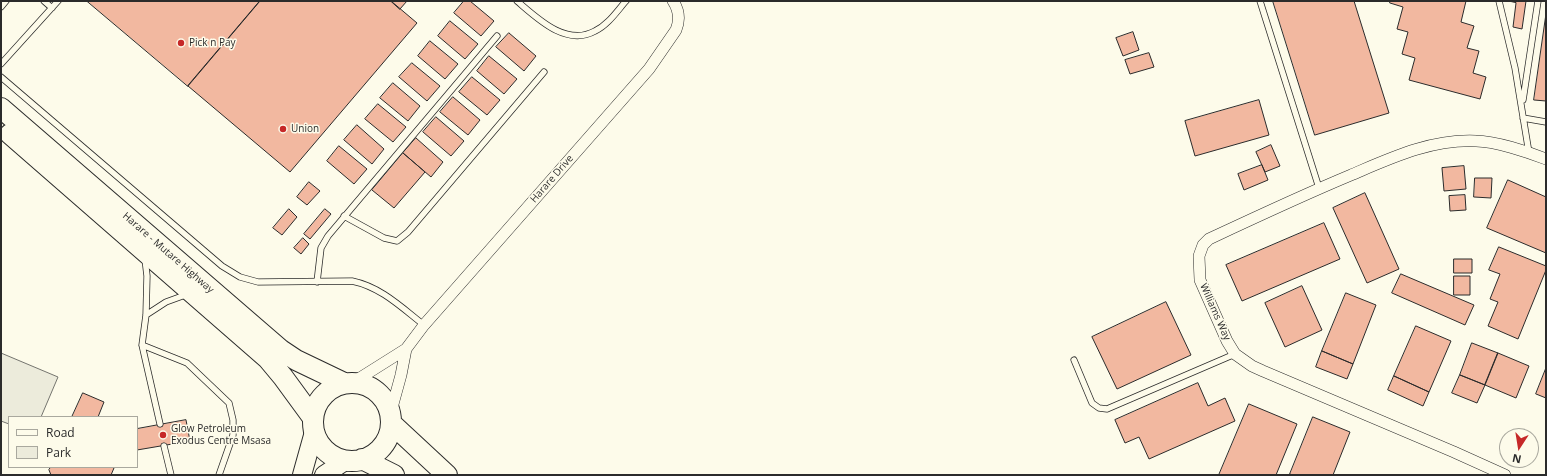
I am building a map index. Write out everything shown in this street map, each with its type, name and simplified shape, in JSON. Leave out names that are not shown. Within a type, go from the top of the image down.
[{"type":"highway","name":"Harare - Mutare Highway","points":[[1,108],[281,350],[296,360],[348,383]]},
{"type":"highway","name":"Harare - Mutare Highway","points":[[1,126],[268,359],[283,377],[314,425]]},
{"type":"highway","points":[[353,460],[373,454],[382,446],[388,435],[391,419],[386,402],[377,392],[365,385],[348,383],[335,386],[326,392],[317,404],[314,425],[318,441],[324,448],[337,458],[353,460],[394,475]]},
{"type":"highway","points":[[391,419],[447,475]]},
{"type":"main road","points":[[302,475],[314,425]]},
{"type":"main road","points":[[324,475],[353,460]]},
{"type":"street","name":"Harare Drive","points":[[348,383],[406,349],[424,325],[649,69],[679,24],[679,16],[674,1]]},
{"type":"street","name":"Williams Way","points":[[1505,475],[1263,371],[1252,366],[1235,354],[1227,341],[1200,280],[1199,256],[1203,245],[1210,239],[1320,188],[1402,153],[1437,144],[1456,141],[1477,141],[1529,153],[1546,159]]},
{"type":"street","name":"Harare Drive","points":[[391,419],[406,349]]},
{"type":"lane","points":[[1,7],[6,1]]},
{"type":"lane","points":[[44,1],[52,8]]},
{"type":"lane","points":[[1,64],[58,1]]},
{"type":"lane","points":[[517,1],[547,26],[562,33],[580,35],[596,31],[608,22],[626,1]]},
{"type":"lane","points":[[1260,1],[1320,188]]},
{"type":"lane","points":[[1498,1],[1515,68],[1529,153]]},
{"type":"lane","points":[[1522,106],[1538,1]]},
{"type":"lane","points":[[318,282],[321,248],[328,236],[497,36]]},
{"type":"lane","points":[[344,216],[384,238],[397,241],[408,232],[544,72]]},
{"type":"lane","points":[[1,77],[222,266],[240,277],[258,282],[352,281],[362,283],[388,295],[424,325]]},
{"type":"lane","points":[[1523,118],[1546,122]]},
{"type":"lane","points":[[144,252],[147,276],[146,315],[142,345],[160,424]]},
{"type":"lane","points":[[146,315],[166,302],[192,293]]},
{"type":"lane","points":[[142,345],[187,363],[229,403],[234,420],[233,436],[219,475]]},
{"type":"lane","points":[[1074,360],[1092,403],[1099,408],[1108,409],[1235,354]]},
{"type":"lane","points":[[164,446],[171,475]]},
{"type":"green space","points":[[1,353],[58,377],[41,416],[8,416],[8,424],[1,421]]},
{"type":"building","name":"Pick n Pay","points":[[87,1],[260,1],[188,86]]},
{"type":"building","name":"Union","points":[[260,1],[391,1],[417,23],[290,172],[188,86]]},
{"type":"building","points":[[391,1],[407,1],[400,9]]},
{"type":"building","points":[[464,1],[470,1],[494,21],[481,36],[454,13]]},
{"type":"building","points":[[1273,1],[1354,1],[1389,113],[1315,135]]},
{"type":"building","points":[[1390,1],[1466,1],[1461,22],[1474,26],[1467,48],[1479,51],[1473,73],[1486,77],[1480,99],[1409,80],[1415,58],[1402,54],[1408,32],[1397,29],[1403,7],[1390,3]]},
{"type":"building","points":[[1509,1],[1526,1],[1522,29],[1513,27],[1516,3]]},
{"type":"building","points":[[1546,14],[1546,101],[1534,100]]},
{"type":"building","points":[[450,21],[478,44],[465,59],[438,36]]},
{"type":"building","points":[[1133,32],[1139,50],[1123,56],[1116,38]]},
{"type":"building","points":[[509,33],[536,56],[524,71],[496,47]]},
{"type":"building","points":[[430,41],[458,64],[445,79],[418,56]]},
{"type":"building","points":[[1149,53],[1154,67],[1130,74],[1125,60]]},
{"type":"building","points":[[489,56],[517,79],[504,94],[477,71]]},
{"type":"building","points":[[412,63],[440,86],[427,101],[399,77]]},
{"type":"building","points":[[472,77],[500,100],[487,115],[459,92]]},
{"type":"building","points":[[393,83],[420,106],[408,121],[380,98]]},
{"type":"building","points":[[453,97],[480,120],[468,135],[440,112]]},
{"type":"building","points":[[1259,100],[1269,135],[1195,156],[1185,121]]},
{"type":"building","points":[[378,104],[406,127],[393,142],[365,119]]},
{"type":"building","points":[[436,117],[464,141],[451,156],[423,132]]},
{"type":"building","points":[[357,125],[384,149],[372,164],[344,140]]},
{"type":"building","points":[[416,138],[443,162],[431,177],[403,153]]},
{"type":"building","points":[[1271,145],[1280,166],[1265,172],[1256,152]]},
{"type":"building","points":[[339,146],[367,169],[354,184],[327,161]]},
{"type":"building","points":[[403,153],[425,172],[394,208],[372,190]]},
{"type":"building","points":[[1262,165],[1268,180],[1244,190],[1238,174]]},
{"type":"building","points":[[1464,166],[1466,189],[1444,191],[1442,168]]},
{"type":"building","points":[[1475,178],[1492,178],[1491,198],[1474,197]]},
{"type":"building","points":[[1508,180],[1546,197],[1546,253],[1487,228]]},
{"type":"building","points":[[309,182],[320,191],[307,205],[297,197]]},
{"type":"building","points":[[1365,193],[1399,269],[1367,283],[1333,208]]},
{"type":"building","points":[[1465,195],[1466,210],[1450,211],[1449,196]]},
{"type":"building","points":[[289,209],[297,217],[282,235],[273,228]]},
{"type":"building","points":[[325,209],[331,214],[310,239],[304,234]]},
{"type":"building","points":[[1324,223],[1340,259],[1242,301],[1226,265]]},
{"type":"building","points":[[303,238],[309,244],[301,254],[294,248]]},
{"type":"building","points":[[1499,247],[1546,266],[1546,270],[1518,339],[1488,326],[1498,302],[1490,299],[1500,274],[1489,270]]},
{"type":"building","points":[[1454,259],[1472,259],[1472,273],[1454,273]]},
{"type":"building","points":[[1401,274],[1474,305],[1465,325],[1392,293]]},
{"type":"building","points":[[1454,276],[1470,276],[1470,295],[1454,295]]},
{"type":"building","points":[[1302,286],[1322,330],[1285,347],[1265,303]]},
{"type":"building","points":[[1346,293],[1376,305],[1353,364],[1322,351]]},
{"type":"building","points":[[1166,302],[1191,355],[1117,389],[1092,337]]},
{"type":"building","points":[[1416,326],[1451,341],[1429,392],[1394,376]]},
{"type":"building","points":[[1472,343],[1498,353],[1485,385],[1460,375]]},
{"type":"building","points":[[1322,351],[1353,364],[1347,379],[1316,367]]},
{"type":"building","points":[[1498,353],[1529,366],[1516,398],[1485,385]]},
{"type":"building","points":[[1546,368],[1546,398],[1536,394]]},
{"type":"building","points":[[1460,375],[1485,385],[1477,403],[1452,393]]},
{"type":"building","points":[[1394,376],[1429,392],[1423,406],[1388,390]]},
{"type":"building","points":[[1198,383],[1208,406],[1225,398],[1235,421],[1149,459],[1139,437],[1125,443],[1115,420]]},
{"type":"building","points":[[83,393],[104,402],[98,416],[72,416]]},
{"type":"building","points":[[1249,404],[1297,424],[1276,475],[1219,475]]},
{"type":"building","points":[[1313,417],[1350,432],[1333,475],[1290,474]]},
{"type":"building","name":"Glow Petroleum Exodus Centre Msasa","points":[[186,420],[190,441],[138,450],[138,429]]},
{"type":"building","points":[[50,468],[114,468],[111,475],[51,475],[49,470]]},
{"type":"place","name":"Pick n Pay","points":[[181,43]]},
{"type":"place","name":"Union","points":[[283,129]]},
{"type":"place","name":"Glow Petroleum Exodus Centre Msasa","points":[[163,435]]}]
